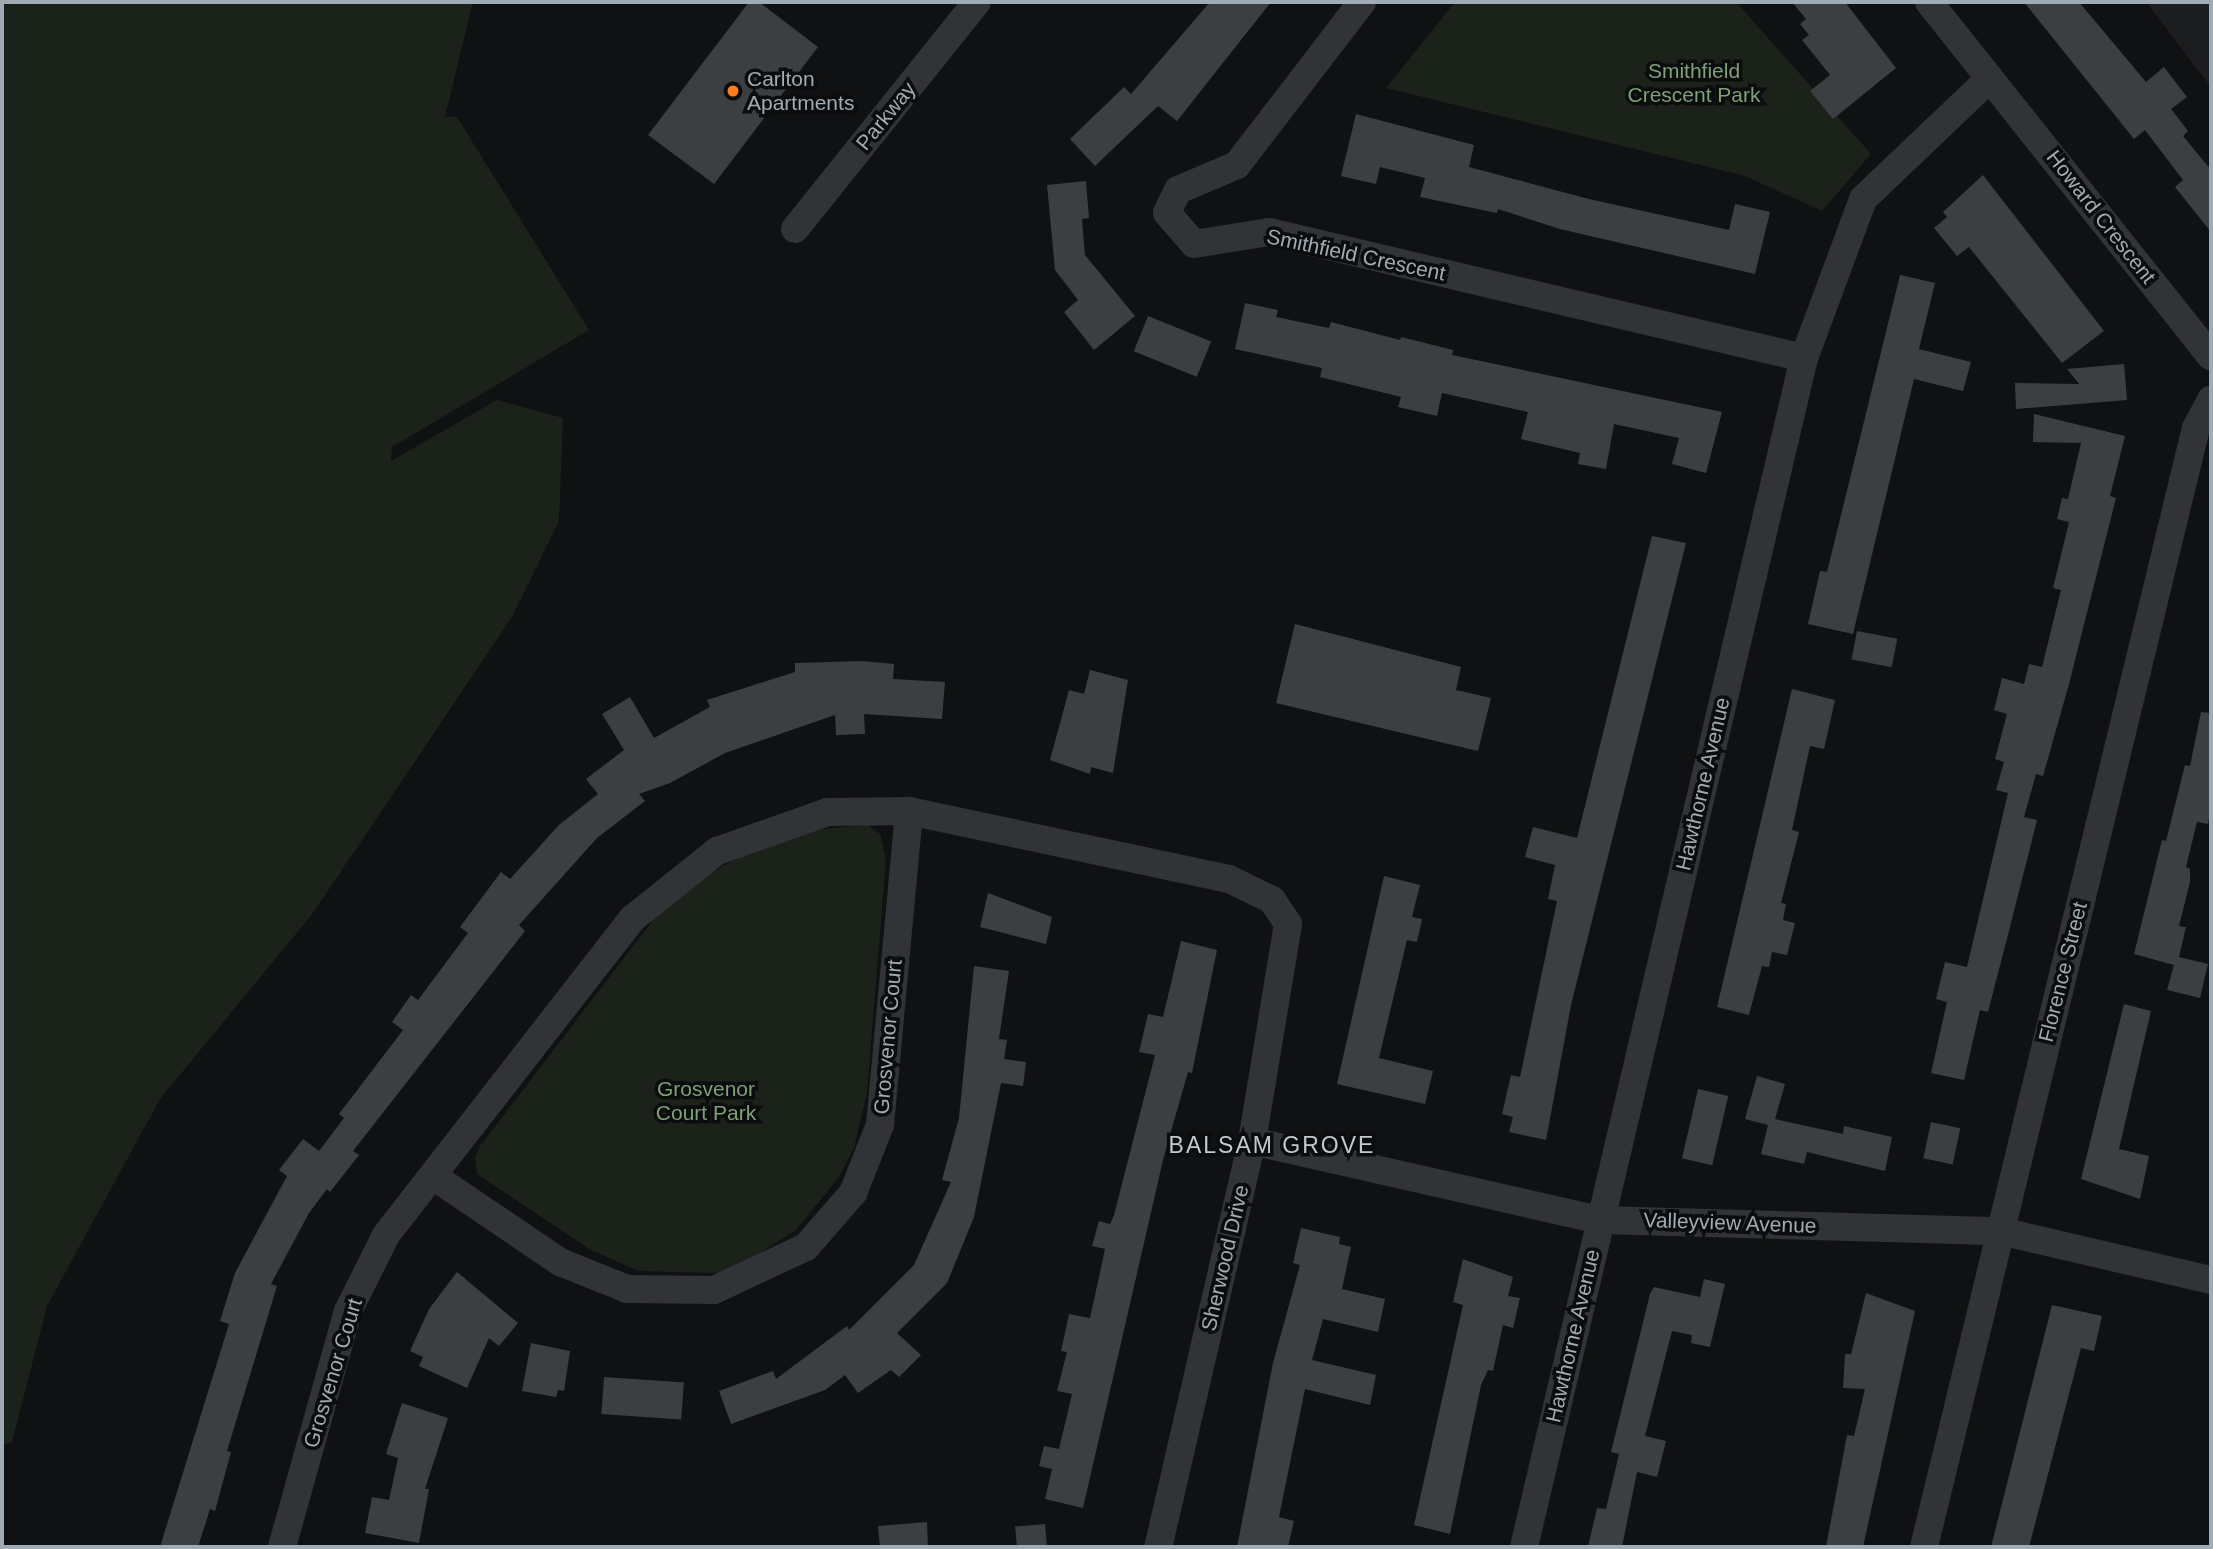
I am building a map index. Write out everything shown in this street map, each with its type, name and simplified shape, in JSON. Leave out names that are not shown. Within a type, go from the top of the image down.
[{"type":"street","name":"Parkway","points":[[796,229],[977,2]]},
{"type":"street","name":"Smithfield Crescent","points":[[1362,2],[1237,165],[1178,191],[1167,213],[1194,244],[1269,232],[1804,358]]},
{"type":"street","points":[[1929,2],[1990,78]]},
{"type":"street","name":"Hawthorne Avenue","points":[[1524,1547],[1804,358],[1863,199],[1990,78]]},
{"type":"street","name":"Howard Crescent","points":[[1990,78],[2211,357]]},
{"type":"street","name":"Florence Street","points":[[1924,1547],[2196,428],[2211,400]]},
{"type":"street","name":"Grosvenor Court","points":[[433,1176],[560,1262],[627,1289],[714,1290],[806,1247],[853,1193],[880,1125],[909,811]]},
{"type":"street","name":"Grosvenor Court","points":[[282,1547],[348,1311],[386,1234],[632,919],[717,851],[828,812],[909,811],[1229,879],[1272,900],[1288,924]]},
{"type":"street","name":"Sherwood Drive","points":[[1158,1547],[1252,1141],[1288,924]]},
{"type":"street","name":"Valleyview Avenue","points":[[1252,1141],[1600,1220],[2000,1231],[2211,1280]]},
{"type":"shaded area","points":[[2146,2],[2211,2],[2211,87]]},
{"type":"green space","points":[[2,2],[473,2],[445,117],[457,117],[589,330],[392,447],[391,461],[497,400],[563,418],[559,521],[512,617],[313,913],[160,1099],[47,1306],[12,1442],[2,1445]]},
{"type":"green space","name":"Smithfield Crescent Park","points":[[1455,2],[1736,2],[1871,154],[1822,211],[1745,176],[1386,88]]},
{"type":"green space","name":"Grosvenor Court Park","points":[[868,825],[880,834],[886,859],[867,1094],[854,1148],[839,1177],[796,1230],[739,1266],[716,1273],[639,1271],[589,1249],[477,1174],[475,1157],[480,1146],[656,916],[705,876],[759,846],[808,830]]},
{"type":"building","name":"Carlton Apartments","points":[[749,2],[759,2],[818,47],[714,184],[648,135]]},
{"type":"building","points":[[1210,2],[1271,2],[1177,121],[1158,106],[1095,166],[1070,139],[1124,87],[1131,94]]},
{"type":"building","points":[[1792,2],[1845,2],[1896,68],[1833,119],[1810,91],[1830,75],[1802,40],[1809,35],[1800,24],[1806,19]]},
{"type":"building","points":[[2024,2],[2079,2],[2146,82],[2164,67],[2187,97],[2171,109],[2188,131],[2183,136],[2211,170],[2211,232],[2175,187],[2183,180],[2145,130],[2134,139]]},
{"type":"building","points":[[1356,114],[1474,145],[1469,167],[1589,199],[1729,230],[1735,204],[1770,212],[1755,274],[1560,229],[1498,209],[1497,213],[1420,197],[1425,178],[1380,167],[1376,184],[1341,176]]},
{"type":"building","points":[[1983,175],[2104,331],[2062,363],[1969,247],[1957,256],[1934,228],[1947,217],[1943,212]]},
{"type":"building","points":[[1086,181],[1089,218],[1082,219],[1085,255],[1135,316],[1094,350],[1064,312],[1078,300],[1055,270],[1047,185]]},
{"type":"building","points":[[1900,275],[1935,283],[1919,349],[1971,362],[1963,391],[1914,379],[1853,634],[1808,624],[1820,571],[1827,572]]},
{"type":"building","points":[[1245,303],[1278,310],[1276,317],[1329,328],[1331,322],[1400,340],[1401,337],[1453,350],[1452,355],[1722,412],[1706,473],[1672,464],[1679,438],[1614,424],[1606,469],[1578,464],[1580,453],[1521,439],[1528,412],[1442,393],[1437,416],[1398,407],[1401,397],[1320,377],[1322,368],[1235,349]]},
{"type":"building","points":[[1148,316],[1211,341],[1197,377],[1134,351]]},
{"type":"building","points":[[2124,364],[2127,400],[2016,409],[2015,383],[2079,384],[2067,369]]},
{"type":"building","points":[[2034,414],[2125,436],[2110,496],[2116,498],[2069,684],[2043,776],[2036,774],[2024,817],[2037,820],[1988,1012],[1980,1010],[1964,1080],[1931,1073],[1947,1002],[1936,999],[1945,962],[1967,967],[2008,793],[1996,790],[2004,762],[1995,759],[2007,714],[1994,710],[2002,678],[2024,684],[2029,664],[2042,667],[2061,590],[2053,588],[2069,522],[2057,519],[2062,498],[2068,499],[2081,443],[2033,442]]},
{"type":"building","points":[[1652,536],[1686,543],[1571,1005],[1546,1140],[1509,1132],[1513,1117],[1502,1114],[1511,1075],[1520,1077],[1557,901],[1548,899],[1555,865],[1525,857],[1533,827],[1577,838]]},
{"type":"building","points":[[1295,624],[1461,667],[1456,690],[1491,698],[1478,751],[1276,703]]},
{"type":"building","points":[[1857,631],[1897,639],[1892,667],[1851,659]]},
{"type":"building","points":[[862,661],[894,664],[893,679],[945,682],[942,719],[864,714],[865,734],[836,735],[835,715],[725,753],[670,783],[639,794],[645,801],[597,838],[519,925],[525,931],[353,1151],[359,1155],[330,1192],[327,1189],[309,1213],[271,1284],[277,1286],[227,1451],[231,1452],[215,1511],[210,1509],[198,1547],[160,1547],[229,1324],[220,1321],[235,1273],[287,1176],[279,1170],[303,1139],[319,1151],[344,1118],[339,1114],[403,1030],[392,1022],[411,995],[418,1000],[468,933],[460,927],[501,872],[510,879],[559,825],[598,794],[586,779],[624,750],[602,714],[630,697],[654,738],[710,707],[707,700],[795,672],[795,663]]},
{"type":"building","points":[[1090,670],[1128,680],[1113,773],[1091,767],[1090,774],[1050,760],[1069,690],[1084,694]]},
{"type":"building","points":[[1792,689],[1835,700],[1824,749],[1810,746],[1792,830],[1799,832],[1781,903],[1786,904],[1783,920],[1795,923],[1787,955],[1772,952],[1769,967],[1762,966],[1749,1015],[1717,1007]]},
{"type":"building","points":[[2201,712],[2211,713],[2211,809],[2208,824],[2197,822],[2186,867],[2190,869],[2190,882],[2179,926],[2186,927],[2179,957],[2208,964],[2200,998],[2167,990],[2174,965],[2134,954],[2162,840],[2166,841],[2185,765],[2190,766]]},
{"type":"building","points":[[1384,876],[1420,885],[1412,917],[1422,919],[1417,942],[1407,940],[1379,1058],[1433,1071],[1425,1104],[1337,1084]]},
{"type":"building","points":[[988,893],[1052,917],[1046,944],[980,927]]},
{"type":"building","points":[[1181,941],[1217,950],[1192,1073],[1188,1072],[1164,1156],[1083,1508],[1045,1499],[1052,1469],[1039,1466],[1044,1446],[1059,1449],[1072,1394],[1057,1391],[1067,1352],[1061,1351],[1069,1314],[1090,1318],[1105,1249],[1092,1246],[1099,1221],[1110,1224],[1114,1215],[1155,1055],[1139,1052],[1148,1014],[1163,1017]]},
{"type":"building","points":[[974,966],[1009,971],[999,1039],[1007,1040],[1004,1059],[1026,1062],[1023,1086],[1001,1083],[974,1217],[947,1283],[897,1333],[921,1355],[899,1377],[891,1370],[858,1393],[845,1375],[825,1390],[731,1424],[719,1391],[773,1371],[776,1379],[847,1326],[849,1330],[914,1265],[951,1182],[942,1180],[959,1118]]},
{"type":"building","points":[[2124,1004],[2151,1011],[2119,1149],[2149,1156],[2140,1199],[2081,1179]]},
{"type":"building","points":[[1757,1076],[1785,1084],[1775,1119],[1843,1134],[1844,1126],[1892,1137],[1885,1171],[1807,1152],[1804,1164],[1761,1154],[1768,1125],[1745,1119]]},
{"type":"building","points":[[1698,1089],[1728,1096],[1712,1165],[1682,1158]]},
{"type":"building","points":[[1931,1122],[1960,1128],[1953,1164],[1923,1158]]},
{"type":"building","points":[[1301,1228],[1340,1237],[1339,1244],[1351,1247],[1342,1289],[1385,1299],[1378,1332],[1323,1319],[1312,1360],[1376,1375],[1370,1405],[1305,1389],[1279,1517],[1294,1521],[1288,1547],[1237,1547],[1273,1363],[1300,1265],[1293,1263]]},
{"type":"building","points":[[1463,1259],[1513,1277],[1508,1296],[1520,1298],[1513,1328],[1503,1325],[1493,1371],[1488,1370],[1481,1385],[1450,1534],[1414,1525],[1463,1305],[1453,1302]]},
{"type":"building","points":[[457,1272],[518,1323],[499,1346],[489,1338],[467,1388],[419,1366],[423,1357],[410,1351],[429,1309]]},
{"type":"building","points":[[1704,1279],[1725,1284],[1710,1347],[1691,1343],[1692,1335],[1672,1331],[1645,1436],[1666,1441],[1657,1477],[1637,1472],[1622,1547],[1588,1547],[1597,1508],[1606,1509],[1619,1454],[1611,1452],[1650,1294],[1654,1287],[1700,1297]]},
{"type":"building","points":[[1866,1293],[1915,1311],[1863,1547],[1826,1547],[1847,1435],[1854,1436],[1865,1389],[1843,1388],[1845,1354],[1851,1354]]},
{"type":"building","points":[[2052,1305],[2102,1316],[2094,1351],[2081,1348],[2029,1547],[1991,1547]]},
{"type":"building","points":[[531,1343],[570,1351],[564,1391],[558,1390],[556,1397],[522,1391]]},
{"type":"building","points":[[604,1377],[684,1383],[681,1419],[601,1414]]},
{"type":"building","points":[[402,1403],[448,1418],[425,1489],[429,1489],[419,1543],[365,1533],[372,1497],[389,1500],[398,1458],[386,1454]]},
{"type":"building","points":[[927,1522],[928,1547],[880,1547],[878,1526]]},
{"type":"building","points":[[1045,1524],[1047,1547],[1017,1547],[1015,1527]]},
{"type":"place","name":"Carlton Apartments","points":[[733,91]]},
{"type":"district","name":"BALSAM GROVE","points":[[1272,1145]]}]
